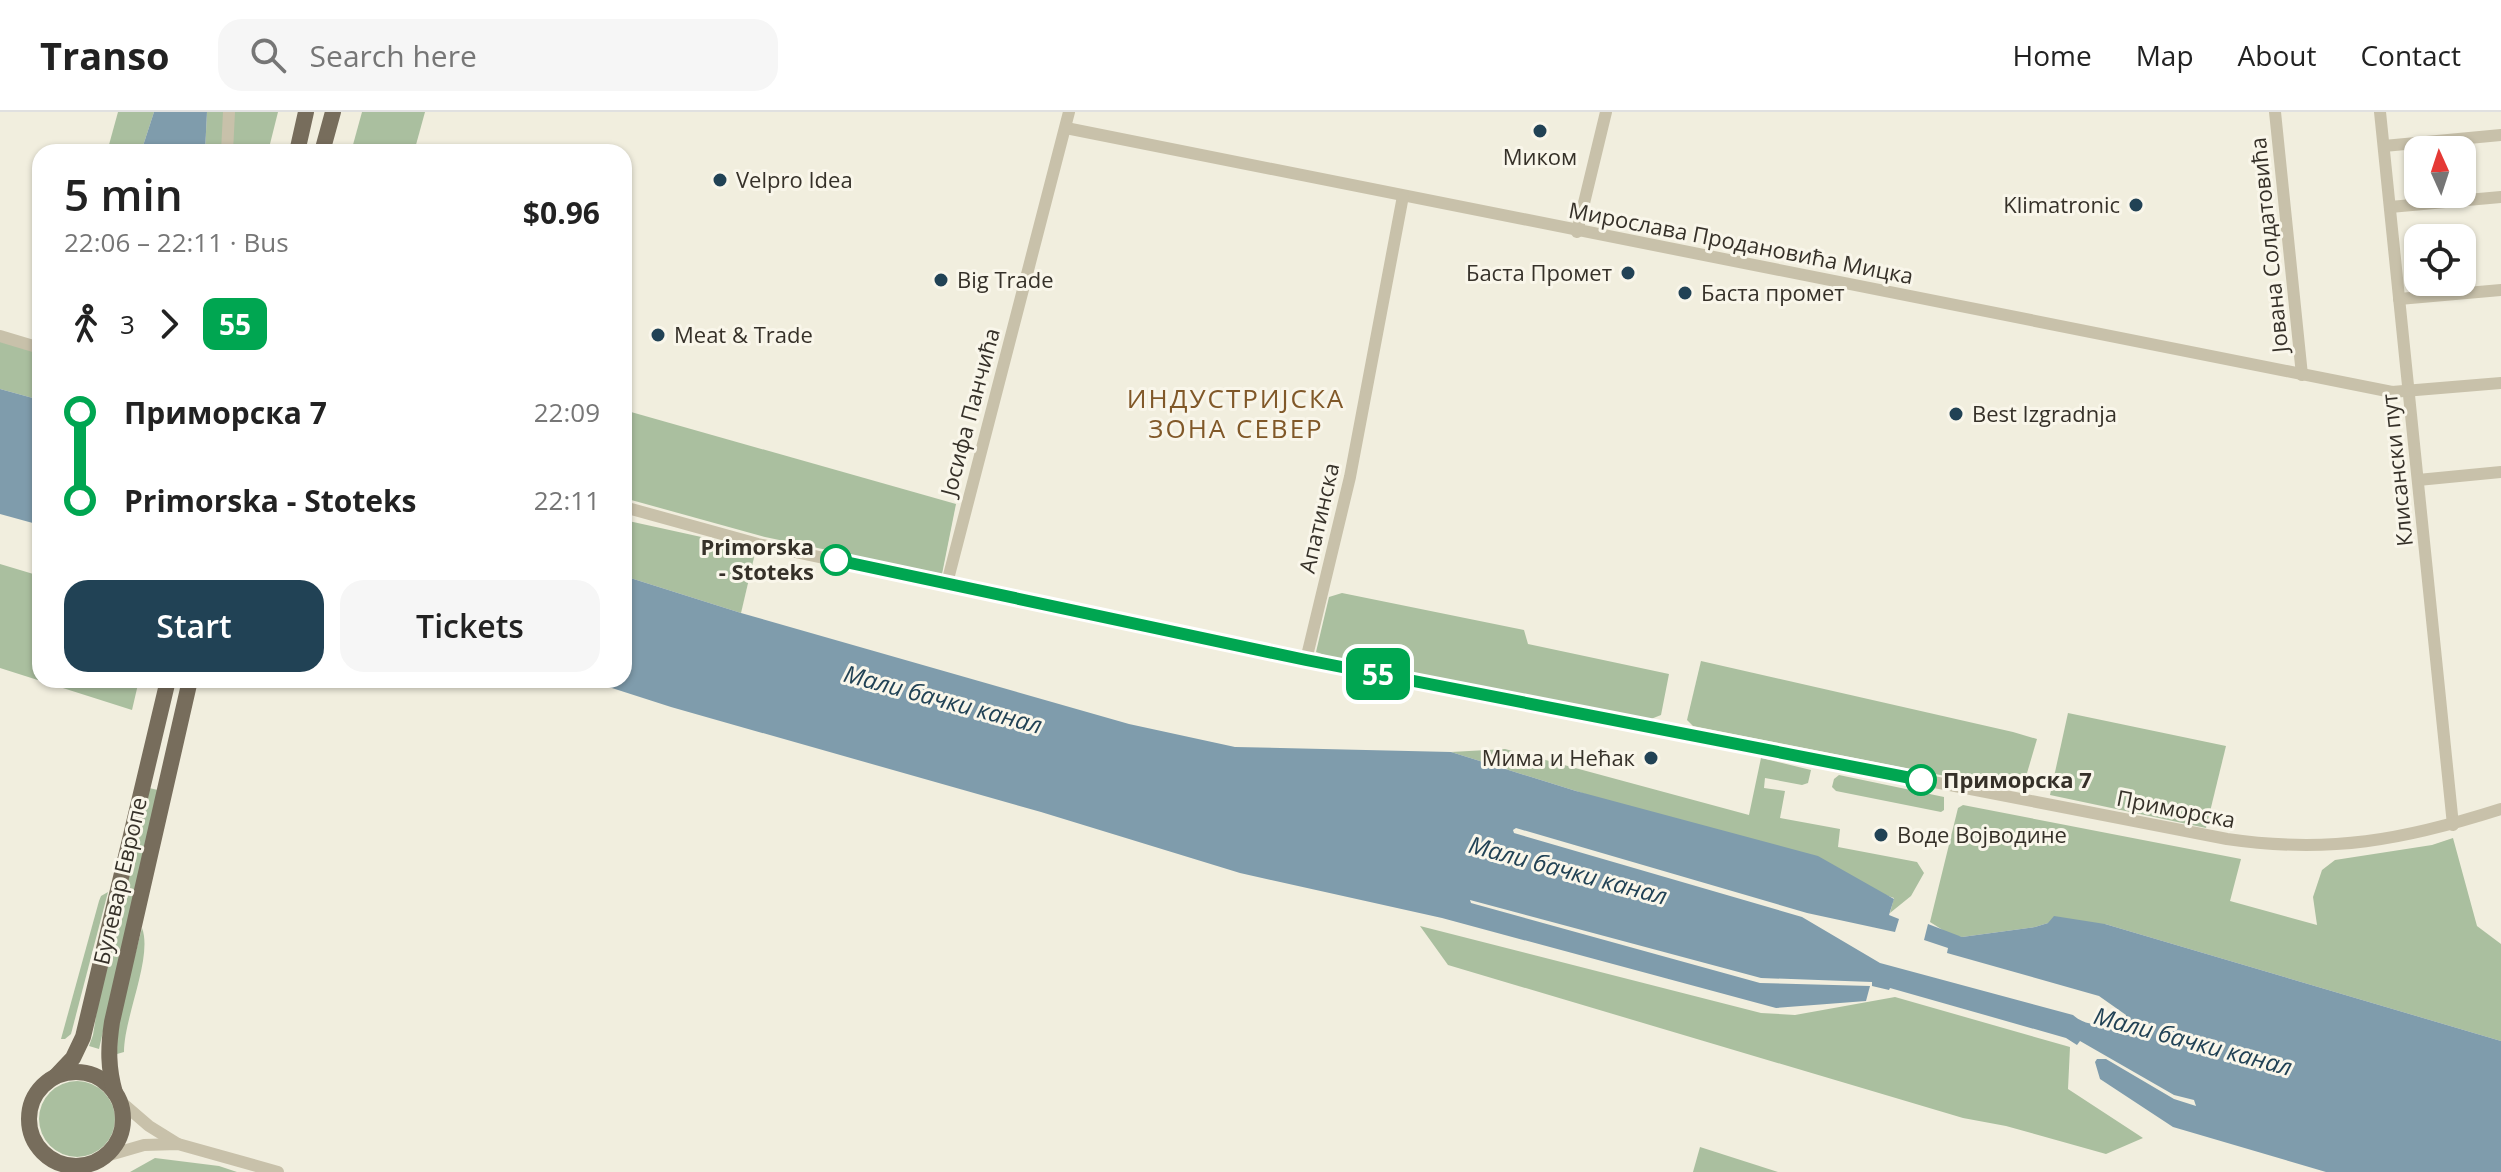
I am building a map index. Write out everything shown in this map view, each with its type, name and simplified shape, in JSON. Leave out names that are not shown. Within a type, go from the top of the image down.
[{"type":"main road","points":[[299,144],[306,112]]},
{"type":"main road","points":[[324,144],[333,112]]},
{"type":"main road","name":"Булевар Европе","points":[[47,1172],[46,1154],[36,1143],[30,1128],[29,1112],[43,1085],[73,1058],[83,1037],[166,688]]},
{"type":"main road","name":"Булевар Европе","points":[[106,1156],[121,1133],[123,1117],[109,1070],[112,1022],[188,688]]},
{"type":"main road","points":[[56,1076],[82,1072],[107,1083],[118,1097]]},
{"type":"main road","points":[[46,1154],[66,1164],[87,1168],[106,1156]]},
{"type":"street","points":[[227,144],[229,112]]},
{"type":"street","name":"Јосифа Панчића","points":[[947,583],[1069,112]]},
{"type":"street","points":[[1577,232],[1606,112]]},
{"type":"street","name":"Јована Солдатовића","points":[[2275,112],[2302,375]]},
{"type":"street","name":"Клисански пут","points":[[2380,112],[2453,825]]},
{"type":"street","name":"Мирослава Продановића Мицка","points":[[1066,128],[2392,392],[2501,383]]},
{"type":"street","points":[[2384,146],[2501,135]]},
{"type":"street","name":"Апатинска","points":[[1306,660],[1350,477],[1403,196]]},
{"type":"street","points":[[2390,207],[2501,197]]},
{"type":"street","points":[[2399,299],[2501,290]]},
{"type":"street","points":[[0,336],[32,346]]},
{"type":"street","points":[[2418,480],[2501,472]]},
{"type":"street","name":"Приморска","points":[[632,509],[758,544],[1306,660],[2257,844],[2353,845],[2416,835],[2501,809]]},
{"type":"street","points":[[118,1097],[149,1126],[178,1144],[278,1172]]},
{"type":"street","points":[[106,1156],[144,1145],[178,1144]]},
{"type":"green space","points":[[118,112],[154,112],[144,144],[109,144]]},
{"type":"green space","points":[[207,112],[278,112],[270,144],[205,144]]},
{"type":"green space","points":[[362,112],[425,112],[416,144],[353,144]]},
{"type":"green space","points":[[0,341],[32,351],[32,398],[0,389]]},
{"type":"green space","points":[[632,412],[956,504],[942,574],[765,537],[632,500]]},
{"type":"green space","points":[[632,522],[756,549],[741,613],[632,579]]},
{"type":"green space","points":[[0,564],[32,574],[32,678],[0,668]]},
{"type":"green space","points":[[1342,593],[1524,630],[1528,644],[1669,674],[1661,715],[1651,719],[1337,659],[1316,652],[1329,597]]},
{"type":"green space","points":[[1701,661],[2037,739],[2025,780],[2016,790],[1693,726],[1687,720]]},
{"type":"green space","points":[[63,688],[137,688],[132,710]]},
{"type":"green space","points":[[2068,713],[2226,746],[2206,828],[2050,795]]},
{"type":"green space","points":[[1505,749],[1749,815],[1761,758],[1811,770],[1808,783],[1802,785],[1765,778],[1764,788],[1785,791],[1780,818],[1840,829],[1838,847],[1917,862],[1924,873],[1911,896],[1890,913],[1894,898],[1451,752]]},
{"type":"green space","points":[[1839,775],[1944,797],[1944,810],[1941,812],[1836,791],[1832,787]]},
{"type":"green space","points":[[149,788],[158,790],[99,1049],[89,1046],[107,947]]},
{"type":"green space","points":[[1963,805],[2241,859],[2230,901],[2317,925],[2313,897],[2322,870],[2335,860],[2432,845],[2453,838],[2477,926],[2501,944],[2501,1041],[2105,924],[2048,923],[1962,937],[1949,934],[1930,922],[1958,808]]},
{"type":"green space","points":[[108,892],[71,1034],[61,1039],[99,901]]},
{"type":"green space","points":[[1420,926],[1761,1013],[1795,1015],[1895,997],[2070,1047],[2068,1089],[2143,1138],[2106,1154],[2006,1126],[1963,1118],[1448,965]]},
{"type":"green space","points":[[142,928],[144,955],[141,971],[124,1052],[117,1054],[118,1020]]},
{"type":"green space","points":[[77,1081],[91,1084],[104,1092],[112,1105],[115,1119],[112,1133],[104,1146],[91,1154],[77,1157],[63,1154],[50,1146],[42,1133],[39,1119],[42,1105],[50,1092],[63,1084]]},
{"type":"green space","points":[[1700,1147],[1778,1172],[1693,1172]]},
{"type":"green space","points":[[155,1158],[219,1166],[237,1172],[130,1172]]},
{"type":"water","points":[[154,112],[207,112],[205,144],[144,144]]},
{"type":"water","points":[[0,389],[32,398],[32,523],[0,514]]},
{"type":"water","name":"Мали бачки канал","points":[[632,579],[741,613],[1129,724],[1235,747],[1451,752],[1576,791],[1818,856],[1894,899],[1889,915],[1899,919],[1895,932],[1807,913],[1516,828],[1514,833],[1802,917],[1880,963],[2073,1015],[2089,1023],[2121,1025],[2126,1015],[2099,996],[1947,953],[1948,948],[1924,940],[1928,924],[1962,937],[2035,927],[2048,923],[2054,916],[2105,924],[2501,1041],[2501,1172],[2326,1172],[2173,1127],[2100,1079],[2095,1062],[2097,1059],[2106,1059],[2174,1099],[2196,1106],[2194,1100],[2174,1095],[2080,1041],[2077,1045],[2066,1038],[1890,988],[1872,986],[1872,982],[1761,978],[1470,900],[1471,903],[1760,983],[1870,986],[1866,1001],[1776,1008],[1442,918],[1240,873],[1041,812],[612,688],[632,688]]},
{"type":"bus line","name":"55","points":[[836,560],[1306,660],[1921,780]]},
{"type":"place","name":"Миком","points":[[1540,131]]},
{"type":"place","name":"Velpro Idea","points":[[720,180]]},
{"type":"place","name":"Klimatronic","points":[[2136,205]]},
{"type":"place","name":"Баста Промет","points":[[1628,273]]},
{"type":"place","name":"Big Trade","points":[[941,280]]},
{"type":"place","name":"Баста промет","points":[[1685,293]]},
{"type":"place","name":"Meat & Trade","points":[[658,335]]},
{"type":"place","name":"Best Izgradnja","points":[[1956,414]]},
{"type":"place","name":"Primorska - Stoteks","points":[[836,560]]},
{"type":"place","name":"Мима и Нећак","points":[[1651,758]]},
{"type":"place","name":"Приморска 7","points":[[1921,780]]},
{"type":"place","name":"Воде Војводине","points":[[1881,835]]},
{"type":"district","name":"ИНДУСТРИЈСКА ЗОНА СЕВЕР","points":[[1236,414]]}]
